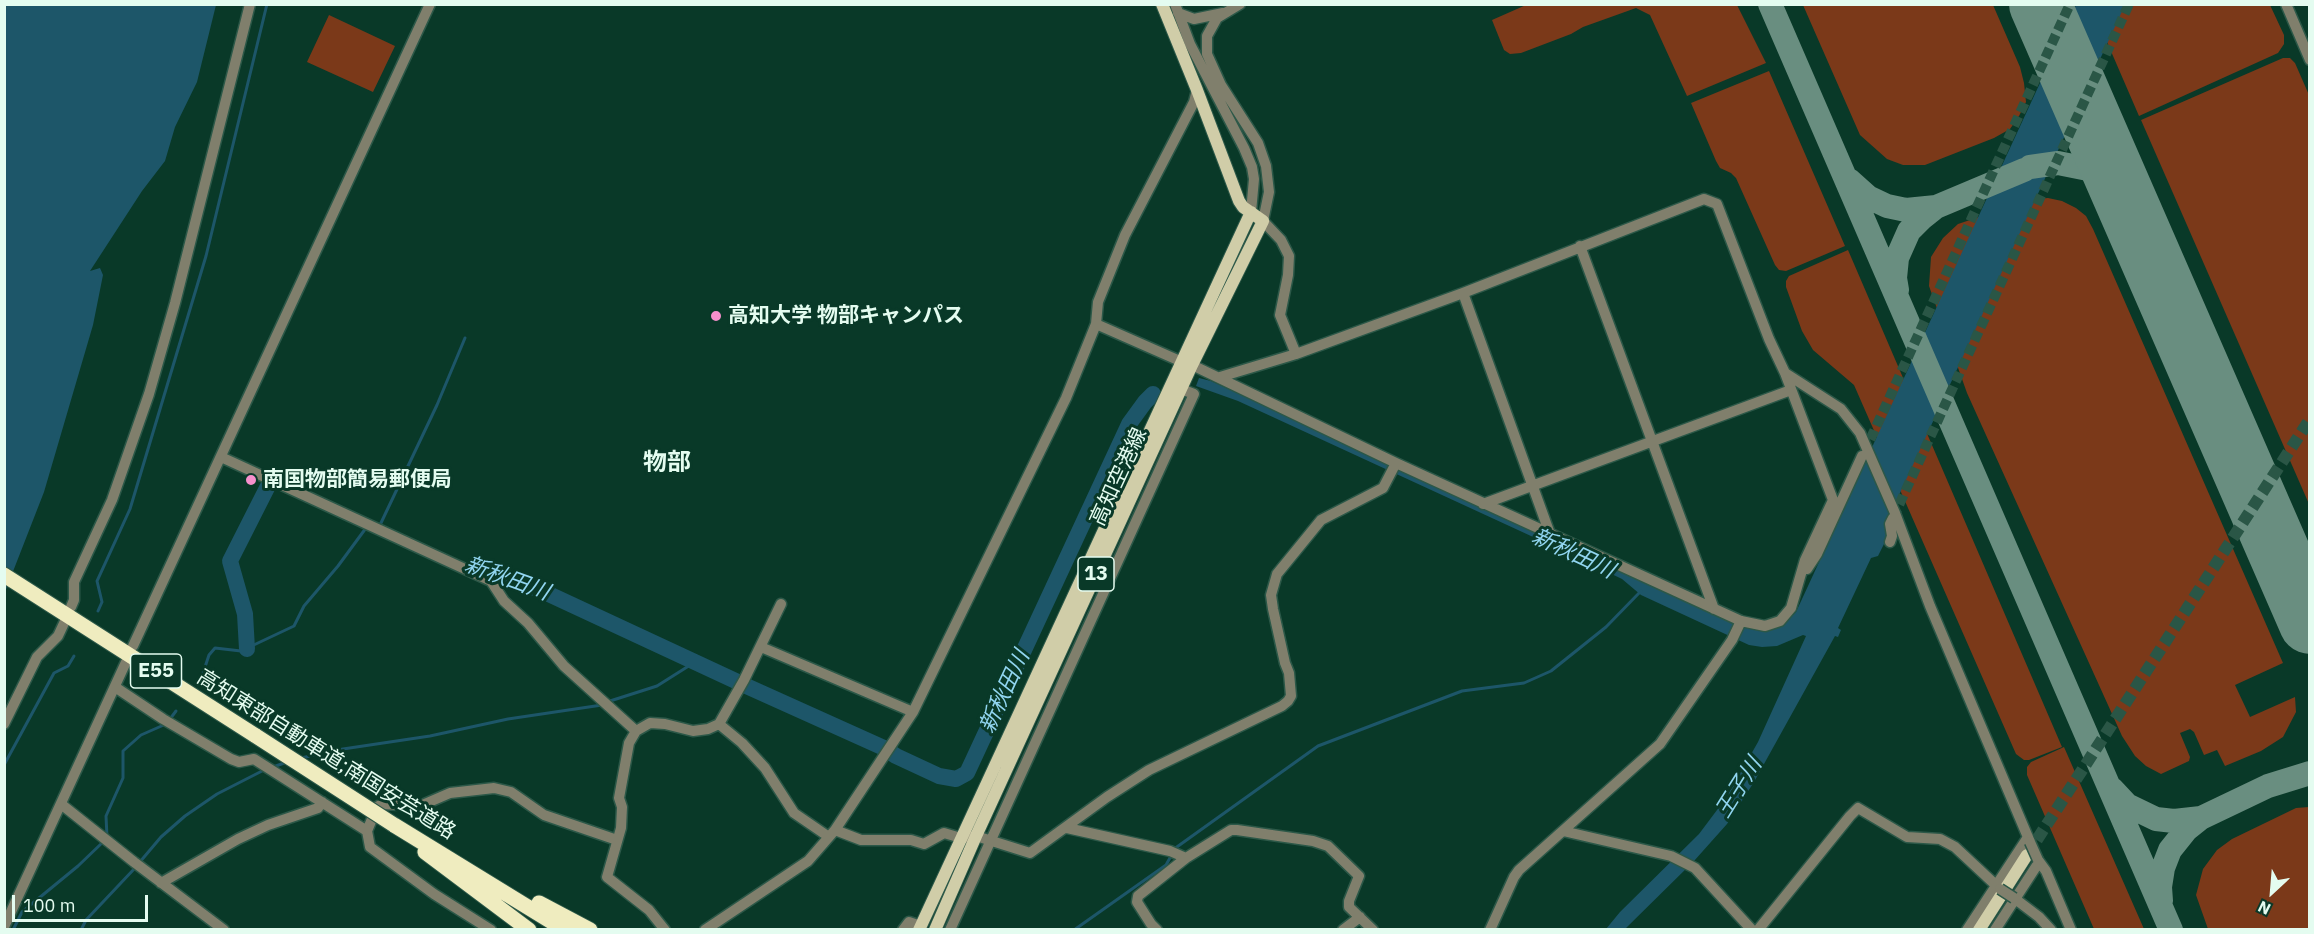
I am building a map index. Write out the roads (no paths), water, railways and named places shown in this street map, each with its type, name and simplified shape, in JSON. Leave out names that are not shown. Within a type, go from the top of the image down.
[{"type":"highway","name":"高知東部自動車道;南国安芸道路","points":[[4,575],[63,607],[394,825],[565,930]]},
{"type":"highway","points":[[394,825],[436,862],[529,930]]},
{"type":"highway","points":[[466,868],[590,930]]},
{"type":"main road","points":[[1162,4],[1239,201],[1263,221]]},
{"type":"main road","name":"高知空港線","points":[[920,928],[1186,363],[1251,212]]},
{"type":"main road","name":"高知空港線","points":[[935,930],[1181,389],[1186,363],[1263,221]]},
{"type":"main road","points":[[1979,930],[2035,859]]},
{"type":"street","points":[[63,607],[74,600],[74,582],[112,500],[149,394],[175,303],[250,4]]},
{"type":"street","points":[[133,646],[430,4]]},
{"type":"street","points":[[1240,4],[1217,18],[1207,36],[1207,54],[1221,85],[1258,143],[1266,166],[1269,192],[1263,221],[1281,240],[1288,256],[1288,275],[1280,315],[1296,354]]},
{"type":"street","points":[[2286,4],[2310,60]]},
{"type":"street","points":[[1176,8],[1194,19],[1223,13]]},
{"type":"street","points":[[1176,8],[1190,44],[1252,167],[1254,179],[1251,212]]},
{"type":"street","points":[[705,930],[808,861],[832,833],[914,712],[1066,398],[1096,324],[1098,302],[1125,235],[1194,102],[1197,90]]},
{"type":"street","points":[[1096,324],[1220,377],[1394,467],[1483,504],[1750,625],[1765,626],[1780,621],[1791,608],[1802,577],[1805,560],[1833,500],[1717,204],[1704,199],[1462,293],[1296,354],[1220,377]]},
{"type":"street","points":[[1580,246],[1714,609]]},
{"type":"street","points":[[1462,293],[1550,534]]},
{"type":"street","points":[[1785,373],[1841,410],[1860,433],[1895,513],[1930,606],[2035,859],[2046,871],[2071,930]]},
{"type":"street","points":[[950,930],[1194,394],[1181,389]]},
{"type":"street","points":[[1483,504],[1791,390]]},
{"type":"street","points":[[1802,577],[1817,554],[1862,456]]},
{"type":"street","points":[[221,457],[490,581],[509,606],[528,623],[564,666],[636,730]]},
{"type":"street","points":[[719,724],[742,743],[765,768],[794,813],[832,833],[861,840],[911,840],[924,844],[944,833],[961,838],[976,836],[1030,853],[1116,790],[1149,770],[1262,716],[1288,701],[1291,696],[1289,673],[1278,635],[1271,595],[1277,574],[1322,520],[1383,488],[1394,467]]},
{"type":"street","points":[[1890,542],[1892,536],[1890,524],[1893,518]]},
{"type":"street","points":[[665,930],[649,910],[607,877],[622,819],[619,798],[627,747],[636,730],[656,723],[693,731],[708,729],[719,724],[761,647],[781,604]]},
{"type":"street","points":[[4,724],[37,657],[58,636],[65,621]]},
{"type":"street","points":[[1490,930],[1514,877],[1660,744],[1732,639],[1740,622]]},
{"type":"street","points":[[761,647],[914,712]]},
{"type":"street","points":[[4,927],[126,662]]},
{"type":"street","points":[[115,687],[163,719],[231,759],[239,762],[254,759],[367,831]]},
{"type":"street","points":[[491,930],[434,894],[370,848],[367,831],[377,807],[382,804],[420,806],[450,793],[494,788],[511,792],[544,815],[617,840]]},
{"type":"street","points":[[161,883],[238,839],[268,825],[318,808],[322,802]]},
{"type":"street","points":[[61,804],[224,930]]},
{"type":"street","points":[[1758,930],[1858,808],[1907,837],[1940,839],[1954,847],[1998,888],[2015,899],[2051,930]]},
{"type":"street","points":[[1067,828],[1170,851],[1186,858]]},
{"type":"street","points":[[1157,930],[1151,924],[1137,898],[1186,858],[1231,830],[1319,842],[1328,846],[1359,876],[1348,904],[1373,930]]},
{"type":"street","points":[[1563,831],[1671,856],[1695,868],[1752,930]]},
{"type":"street","points":[[1967,930],[2029,840]]},
{"type":"street","points":[[1995,930],[2015,899],[2035,859]]},
{"type":"street","points":[[1343,930],[1360,917]]},
{"type":"street","points":[[903,930],[909,922],[920,928]]},
{"type":"water","points":[[5,5],[216,5],[197,82],[175,127],[165,161],[142,191],[90,271],[100,268],[103,275],[93,325],[44,492],[5,592]]},
{"type":"water","name":"王子川","points":[[2076,5],[2125,5],[1888,519],[1889,534],[1878,556],[1871,558],[1838,628],[1841,630],[1838,637],[1835,636],[1754,782],[1727,824],[1694,861],[1625,929],[1606,929],[1620,912],[1699,834],[1726,798],[1758,742],[1806,636],[1803,635],[1777,646],[1749,645],[1641,595],[1622,579],[1557,548],[1238,401],[1196,386],[1199,378],[1211,381],[1762,631],[1783,625],[1796,612]]},
{"type":"waterway","points":[[98,611],[102,602],[97,581],[130,509],[206,256],[267,4]]},
{"type":"waterway","points":[[380,525],[437,405],[465,338]]},
{"type":"waterway","name":"新秋田川","points":[[744,685],[884,748],[939,776],[956,779],[967,773],[1129,424],[1153,394]]},
{"type":"waterway","name":"新秋田川","points":[[247,649],[245,614],[230,561],[269,484]]},
{"type":"waterway","points":[[201,679],[209,655],[215,648],[241,651],[294,626],[304,606],[366,528]]},
{"type":"waterway","name":"新秋田川","points":[[475,569],[491,577],[540,590],[740,683]]},
{"type":"waterway","points":[[1174,849],[1318,746],[1462,691],[1524,683],[1551,671],[1606,627],[1641,591]]},
{"type":"waterway","points":[[4,765],[54,673],[68,666],[74,656]]},
{"type":"waterway","points":[[610,701],[657,686],[695,662]]},
{"type":"waterway","points":[[301,758],[343,749],[430,736],[508,719],[602,705]]},
{"type":"waterway","points":[[170,719],[176,711]]},
{"type":"waterway","points":[[107,837],[106,816],[123,778],[123,751],[141,735],[166,724]]},
{"type":"waterway","points":[[273,767],[287,762]]},
{"type":"waterway","points":[[139,863],[161,837],[185,816],[217,794],[264,770]]},
{"type":"waterway","points":[[13,930],[22,912],[78,866],[103,842]]},
{"type":"waterway","points":[[1074,930],[1166,865],[1171,856]]},
{"type":"waterway","points":[[81,930],[86,920],[135,868]]},
{"type":"tunnel","points":[[1864,453],[2070,4]]},
{"type":"tunnel","points":[[1893,518],[2129,4]]},
{"type":"tunnel","points":[[2027,855],[2310,419]]},
{"type":"place","name":"高知大学 物部キャンパス","points":[[716,316]]},
{"type":"place","name":"南国物部簡易郵便局","points":[[251,480]]},
{"type":"district","name":"物部","points":[[667,463]]}]
